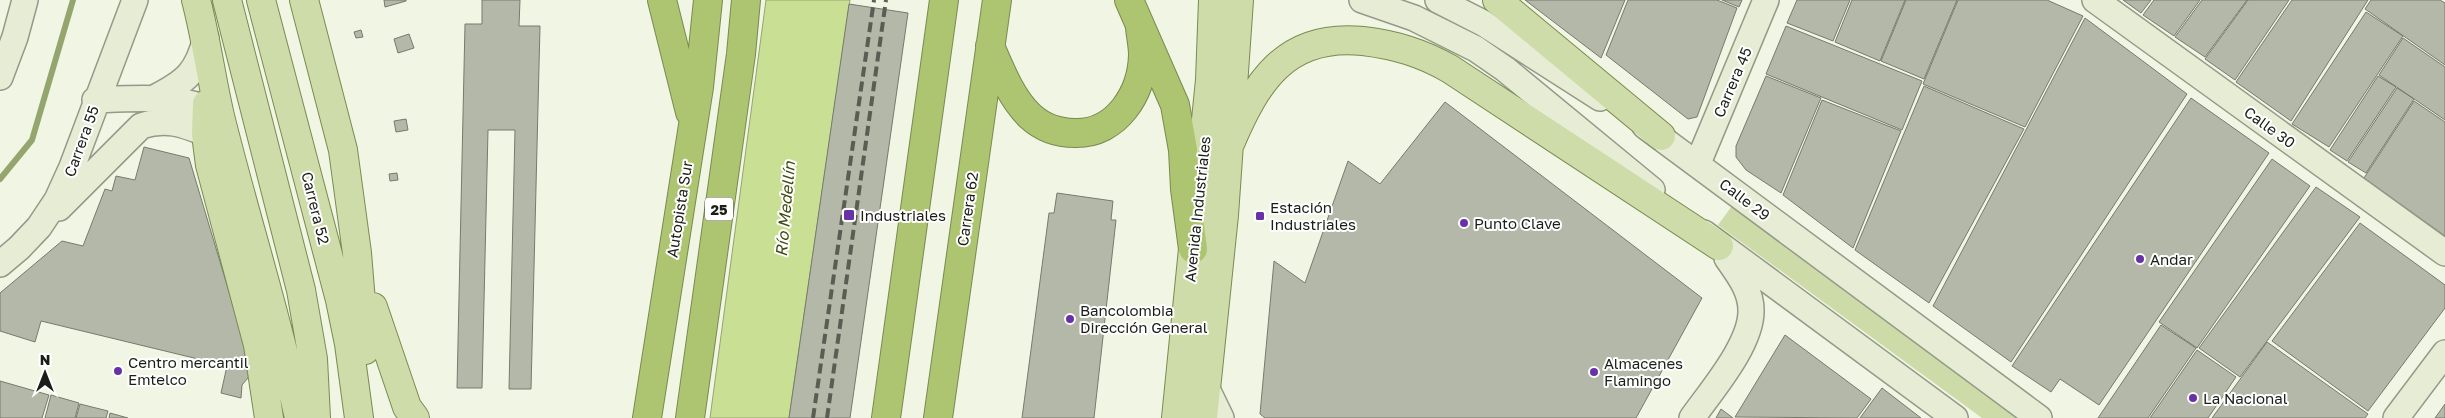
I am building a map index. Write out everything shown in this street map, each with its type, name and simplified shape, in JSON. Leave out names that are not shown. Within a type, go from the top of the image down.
[{"type":"highway","points":[[662,0],[693,123]]},
{"type":"highway","name":"Autopista Sur","points":[[645,414],[699,87],[708,0]]},
{"type":"highway","name":"25","points":[[690,418],[741,54],[746,0]]},
{"type":"highway","points":[[886,418],[944,0]]},
{"type":"highway","name":"Carrera 62","points":[[938,418],[997,0]]},
{"type":"highway","points":[[1129,0],[1176,105],[1183,150],[1185,189],[1193,249]]},
{"type":"highway","points":[[990,46],[1003,75],[1030,115],[1047,128],[1064,133],[1087,134],[1110,125],[1123,112],[1134,93],[1143,54],[1140,28]]},
{"type":"main road","points":[[196,0],[206,38],[215,124],[234,212],[269,418]]},
{"type":"main road","points":[[227,0],[308,323],[315,383],[316,418]]},
{"type":"main road","name":"Carrera 52","points":[[261,0],[314,195],[349,344],[359,418]]},
{"type":"main road","points":[[304,0],[343,150],[357,252],[365,346],[366,418]]},
{"type":"main road","name":"Avenida Industriales","points":[[1176,418],[1210,80],[1213,0]]},
{"type":"main road","name":"Avenida Industriales","points":[[1203,418],[1229,146],[1239,0]]},
{"type":"main road","points":[[1497,0],[1661,136]]},
{"type":"main road","points":[[1229,146],[1244,111],[1256,91],[1275,68],[1299,49],[1323,41],[1348,39],[1385,44],[1411,50],[1450,69],[1719,246]]},
{"type":"main road","points":[[234,212],[283,348],[299,418]]},
{"type":"main road","points":[[357,252],[385,346],[407,407],[415,418]]},
{"type":"street","points":[[0,77],[15,37],[24,0]]},
{"type":"street","name":"Carrera 55","points":[[0,264],[39,227],[67,181],[135,0]]},
{"type":"street","points":[[1362,0],[1414,18],[1449,34],[1505,69],[1719,246],[1955,418]]},
{"type":"street","name":"Calle 29","points":[[1438,0],[1483,23],[1516,46],[1661,136],[2039,418]]},
{"type":"street","name":"Carrera 45","points":[[1698,163],[1766,0]]},
{"type":"street","name":"Calle 30","points":[[2096,0],[2445,253]]},
{"type":"street","points":[[156,97],[173,88],[190,75],[197,66],[206,38]]},
{"type":"street","points":[[96,100],[173,98],[215,124]]},
{"type":"street","points":[[39,227],[85,184],[130,134],[141,126],[154,122],[171,122],[191,127],[215,124]]},
{"type":"street","points":[[1692,418],[1736,353],[1749,327],[1751,310],[1748,293],[1743,281],[1719,246]]},
{"type":"street","points":[[2396,418],[2445,353]]},
{"type":"street","points":[[1206,387],[1221,418]]},
{"type":"shaded area","points":[[1732,206],[2022,418],[1982,418],[1718,225]]},
{"type":"water","name":"Río Medellín","points":[[766,0],[850,0],[789,418],[710,418]]},
{"type":"building","points":[[384,0],[406,0],[406,1],[385,7]]},
{"type":"building","points":[[482,0],[520,0],[519,26],[540,26],[531,389],[509,389],[515,130],[488,130],[482,388],[457,388],[465,24],[482,24]]},
{"type":"building","points":[[1525,0],[1625,0],[1601,58]]},
{"type":"building","points":[[1628,0],[1717,0],[1737,8],[1697,117],[1688,119],[1606,55]]},
{"type":"building","points":[[1722,0],[1742,0],[1739,7]]},
{"type":"building","points":[[1797,0],[1850,0],[1833,41],[1787,23]]},
{"type":"building","points":[[1852,0],[1905,0],[1880,61],[1835,42]]},
{"type":"building","points":[[1906,0],[1957,0],[1924,79],[1881,61]]},
{"type":"building","points":[[1958,0],[2047,0],[2083,16],[2025,127],[1923,84]]},
{"type":"building","points":[[2123,0],[2151,0],[2141,13]]},
{"type":"building","points":[[2154,0],[2200,0],[2174,36],[2143,15]]},
{"type":"building","points":[[2202,0],[2247,0],[2205,57],[2175,37]]},
{"type":"building","points":[[2248,0],[2289,0],[2235,80],[2205,59]]},
{"type":"building","points":[[2292,0],[2368,0],[2291,121],[2236,82]]},
{"type":"building","points":[[2371,0],[2440,0],[2445,3],[2445,65],[2365,9]]},
{"type":"building","name":"Industriales","points":[[849,4],[908,13],[850,418],[789,418]]},
{"type":"building","points":[[2366,12],[2403,36],[2329,147],[2292,124]]},
{"type":"building","points":[[2085,18],[2187,94],[2011,362],[1933,306]]},
{"type":"building","points":[[1786,26],[1922,81],[1902,130],[1766,74]]},
{"type":"building","points":[[361,30],[363,37],[356,38],[354,32]]},
{"type":"building","points":[[409,34],[414,48],[398,53],[394,39]]},
{"type":"building","points":[[2403,38],[2445,67],[2445,120],[2379,75]]},
{"type":"building","points":[[1766,76],[1821,98],[1781,193],[1746,170],[1736,157],[1736,146]]},
{"type":"building","points":[[2378,76],[2396,87],[2347,161],[2330,150]]},
{"type":"building","points":[[1924,86],[2024,129],[1929,303],[1855,250]]},
{"type":"building","points":[[2397,88],[2414,99],[2366,173],[2348,162]]},
{"type":"building","name":"Andar","points":[[2191,98],[2269,153],[2099,405],[2060,379],[2051,392],[2012,366]]},
{"type":"building","points":[[1822,100],[1901,131],[1853,248],[1783,195]]},
{"type":"building","points":[[2414,101],[2445,122],[2445,236],[2364,178]]},
{"type":"building","name":"Punto Clave","points":[[1445,102],[1702,298],[1636,418],[1265,418],[1260,414],[1274,261],[1305,283],[1348,161],[1380,184]]},
{"type":"building","points":[[406,119],[408,130],[396,132],[394,121]]},
{"type":"building","points":[[144,147],[189,158],[253,372],[242,385],[241,398],[221,393],[227,366],[41,321],[35,342],[0,331],[0,293],[62,241],[83,246],[105,189],[112,191],[116,176],[135,180]]},
{"type":"building","points":[[2272,159],[2310,186],[2197,348],[2159,322]]},
{"type":"building","points":[[397,173],[398,180],[390,181],[389,174]]},
{"type":"building","points":[[2316,187],[2360,217],[2240,377],[2199,348]]},
{"type":"building","name":"Bancolombia Dirección General","points":[[1057,193],[1113,201],[1111,220],[1116,220],[1094,418],[1022,418],[1049,213],[1054,213]]},
{"type":"building","points":[[2360,223],[2445,285],[2445,308],[2368,411],[2272,341]]},
{"type":"building","points":[[2161,325],[2196,348],[2148,418],[2098,418]]},
{"type":"building","points":[[1785,335],[1871,399],[1857,418],[1735,417]]},
{"type":"building","points":[[2267,342],[2368,414],[2365,418],[2212,418]]},
{"type":"building","name":"La Nacional","points":[[2197,350],[2236,377],[2208,418],[2150,418]]},
{"type":"building","points":[[0,381],[49,395],[42,418],[0,418]]},
{"type":"building","points":[[1882,388],[1921,418],[1860,418]]},
{"type":"building","points":[[51,395],[79,403],[75,418],[45,418]]},
{"type":"building","points":[[80,404],[108,411],[106,418],[76,418]]},
{"type":"building","points":[[2445,404],[2445,418],[2435,418]]},
{"type":"building","points":[[1721,409],[1733,418],[1716,418]]},
{"type":"building","points":[[110,413],[128,418],[109,418]]},
{"type":"waterway","points":[[0,179],[32,140],[73,0]]},
{"type":"railway","points":[[813,418],[874,0]]},
{"type":"railway","points":[[827,418],[886,0]]},
{"type":"place","name":"Industriales","points":[[849,215]]},
{"type":"place","name":"Estación Industriales","points":[[1260,216]]},
{"type":"place","name":"Punto Clave","points":[[1464,223]]},
{"type":"place","name":"Andar","points":[[2140,259]]},
{"type":"place","name":"Bancolombia Dirección General","points":[[1070,319]]},
{"type":"place","name":"Centro mercantil Emtelco","points":[[118,371]]},
{"type":"place","name":"Almacenes Flamingo","points":[[1594,372]]},
{"type":"place","name":"La Nacional","points":[[2193,398]]}]
